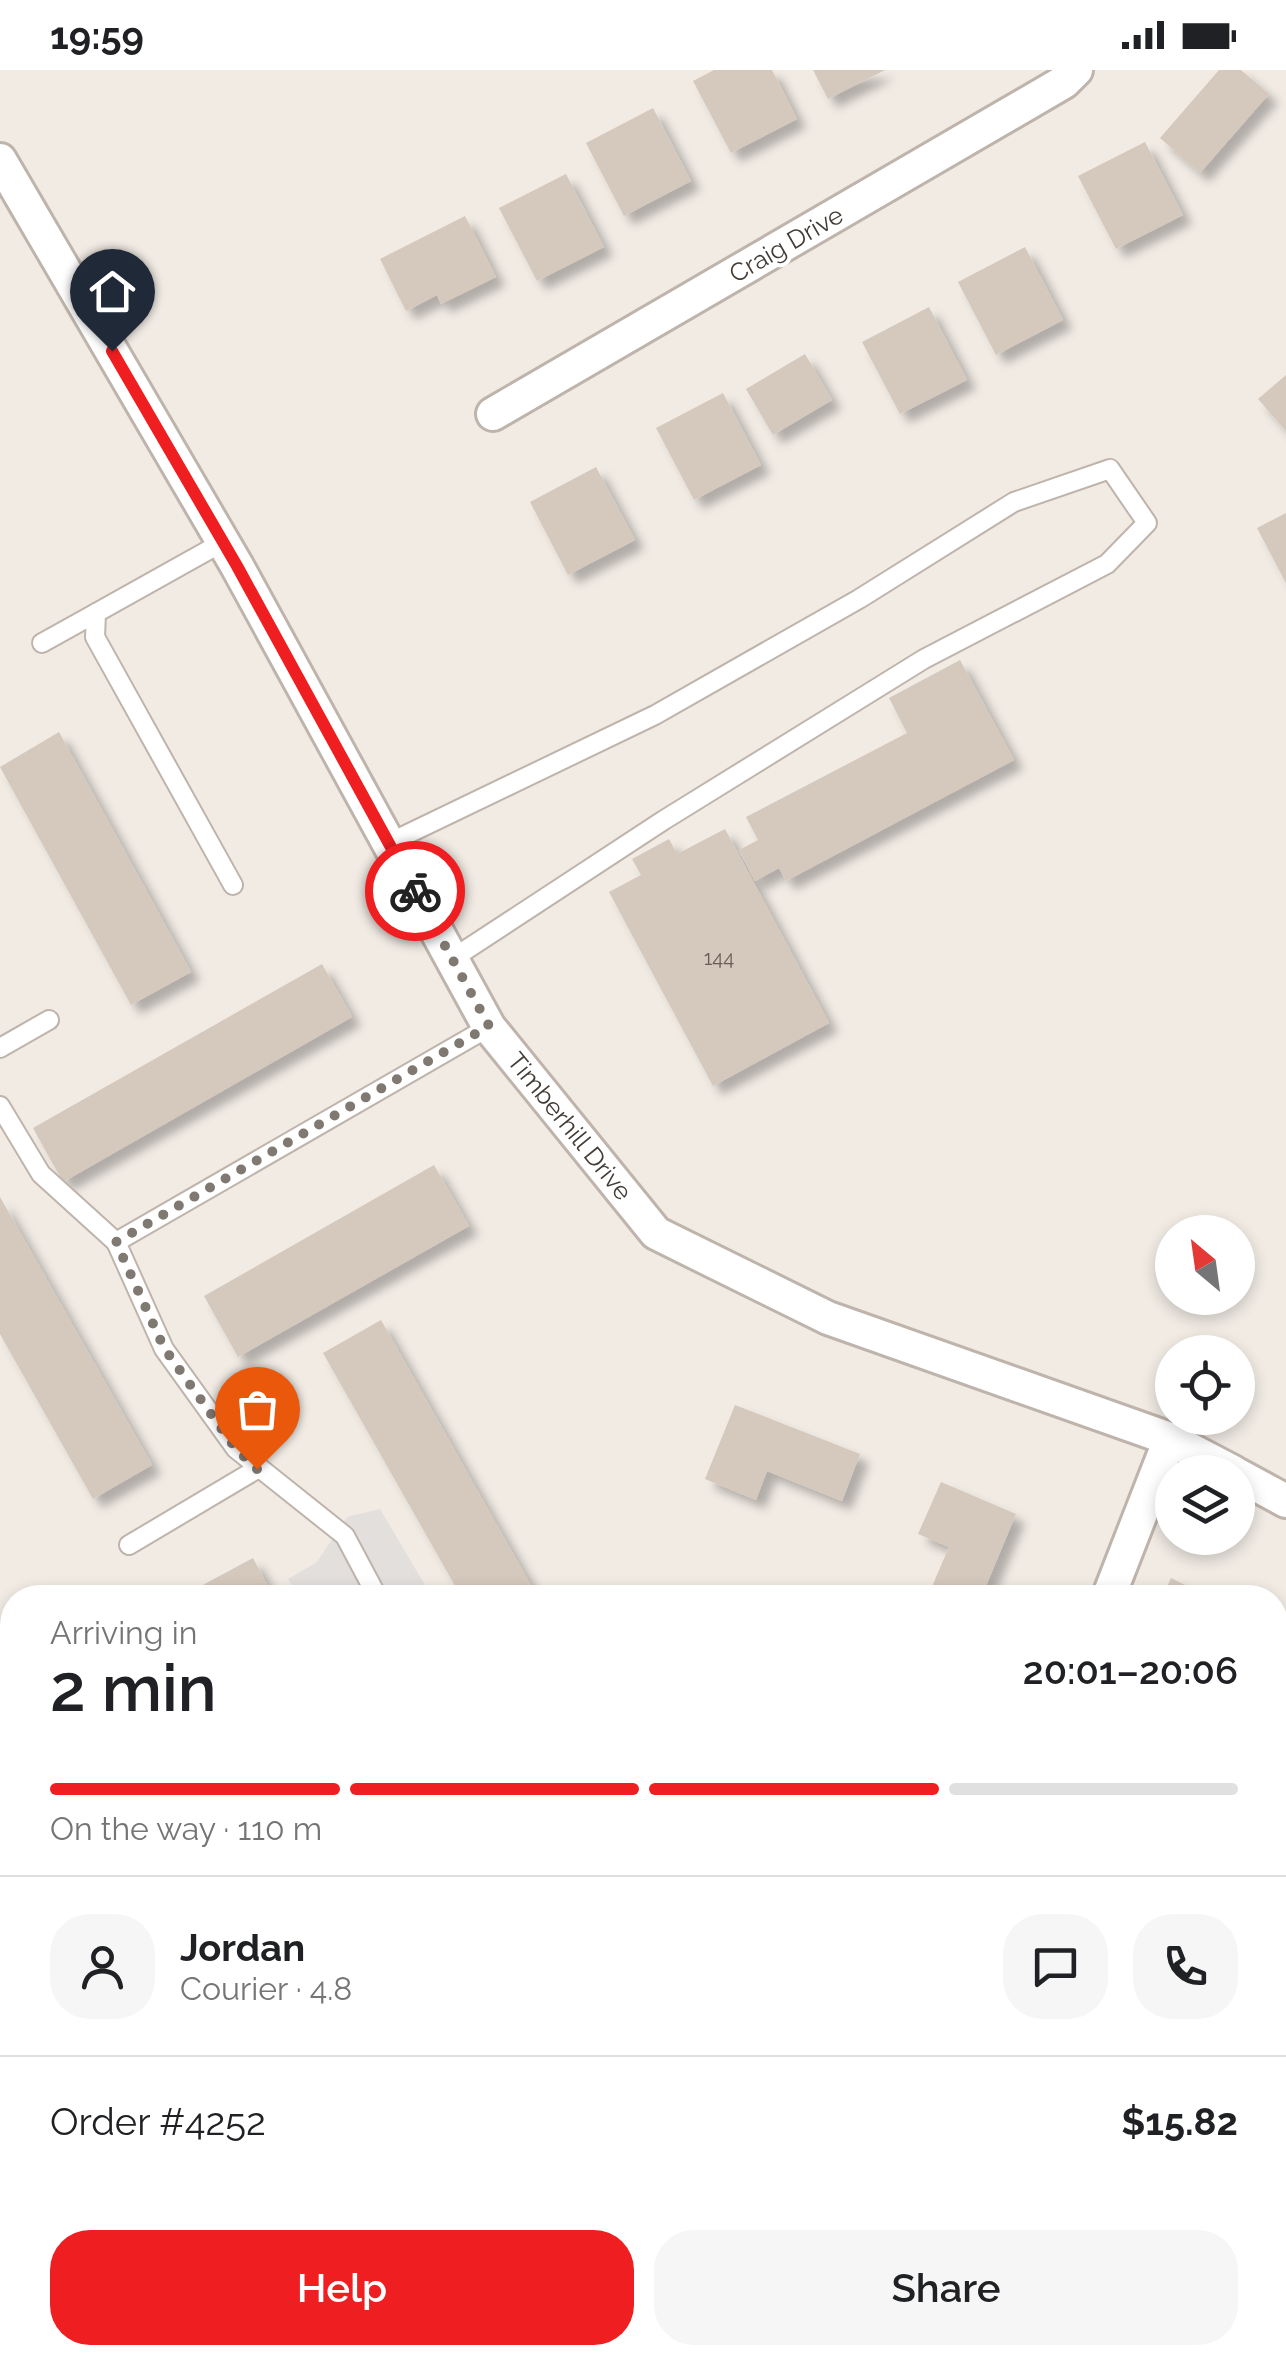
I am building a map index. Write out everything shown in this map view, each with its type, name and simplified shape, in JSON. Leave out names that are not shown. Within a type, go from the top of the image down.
[{"type":"street","name":"Craig Drive","points":[[494,414],[1064,82],[1076,70]]},
{"type":"street","name":"Timberhill Drive","points":[[0,160],[223,542],[489,1026],[656,1233],[828,1318],[1170,1439],[1200,1455]]},
{"type":"street","points":[[1113,1585],[1170,1439]]},
{"type":"street","name":"Timberhill Drive","points":[[1255,1485],[1286,1501]]},
{"type":"lane","points":[[389,843],[654,715],[859,598],[1014,502],[1110,469],[1146,523],[1107,564],[924,659],[664,820],[452,959]]},
{"type":"lane","points":[[42,644],[223,542]]},
{"type":"lane","points":[[96,614],[95,637],[233,885]]},
{"type":"lane","points":[[0,1048],[50,1020]]},
{"type":"lane","points":[[116,1242],[489,1026]]},
{"type":"lane","points":[[0,1106],[41,1174],[116,1242],[164,1348],[236,1449],[345,1536],[371,1585]]},
{"type":"lane","points":[[129,1545],[257,1469]]},
{"type":"shaded area","points":[[380,1509],[425,1585],[292,1585],[288,1579],[317,1562],[347,1517]]},
{"type":"building","points":[[714,70],[772,70],[797,119],[731,153],[693,81]]},
{"type":"building","points":[[813,70],[885,70],[828,99]]},
{"type":"building","points":[[1219,70],[1241,70],[1269,94],[1200,173],[1160,138]]},
{"type":"building","points":[[653,108],[691,181],[624,216],[586,143]]},
{"type":"building","points":[[1145,142],[1183,215],[1116,249],[1078,176]]},
{"type":"building","points":[[566,174],[604,247],[537,281],[499,208]]},
{"type":"building","points":[[465,216],[496,277],[441,304],[437,295],[406,311],[380,259]]},
{"type":"building","points":[[1025,247],[1063,320],[996,355],[958,282]]},
{"type":"building","points":[[929,307],[967,380],[900,414],[862,342]]},
{"type":"building","points":[[805,354],[832,400],[773,435],[746,389]]},
{"type":"building","points":[[1286,375],[1286,431],[1258,399]]},
{"type":"building","points":[[723,393],[761,465],[694,500],[656,428]]},
{"type":"building","points":[[596,467],[635,540],[568,575],[530,502]]},
{"type":"building","points":[[1286,513],[1286,583],[1257,528]]},
{"type":"building","points":[[960,660],[1014,760],[786,881],[779,868],[755,881],[739,850],[758,840],[746,817],[907,733],[889,698]]},
{"type":"building","points":[[59,732],[191,972],[131,1005],[0,767]]},
{"type":"building","points":[[725,829],[829,1023],[713,1086],[609,892],[641,875],[632,859],[669,839],[677,854]]},
{"type":"building","points":[[322,964],[352,1017],[63,1182],[33,1128]]},
{"type":"building","points":[[434,1165],[469,1226],[238,1357],[204,1296]]},
{"type":"building","points":[[0,1197],[152,1465],[93,1499],[0,1334]]},
{"type":"building","points":[[381,1320],[531,1585],[455,1585],[323,1353]]},
{"type":"building","points":[[735,1405],[860,1454],[842,1501],[767,1471],[756,1500],[705,1479]]},
{"type":"building","points":[[941,1482],[1016,1514],[986,1585],[933,1585],[949,1547],[918,1534]]},
{"type":"building","points":[[253,1558],[267,1585],[203,1585]]},
{"type":"way so far","points":[[257,1469],[236,1449],[164,1348],[116,1242],[489,1026],[415,891]]},
{"type":"route","points":[[112,351],[237,566],[415,891]]}]
